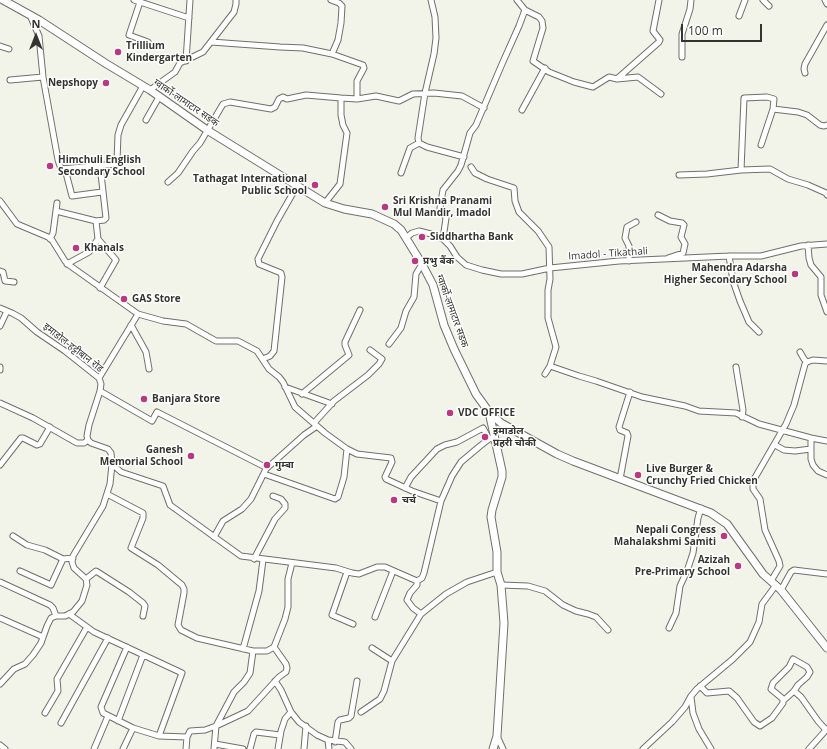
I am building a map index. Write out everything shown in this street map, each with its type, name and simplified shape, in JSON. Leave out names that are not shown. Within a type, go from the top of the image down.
[{"type":"main road","name":"ग्वार्को-लामाटार सडक","points":[[3,0],[30,14],[105,63],[150,90],[207,130],[325,203],[344,210],[372,214],[394,224],[401,230],[433,285],[444,326],[454,349],[476,394],[489,412],[501,423],[557,454],[620,479],[701,508],[727,524],[763,574],[776,585],[827,648]]},
{"type":"main road","points":[[489,412],[492,438],[502,477],[491,517],[497,552],[497,572],[501,585],[504,622],[497,736],[493,749]]},
{"type":"street","points":[[134,0],[189,18]]},
{"type":"street","points":[[186,61],[190,0]]},
{"type":"street","points":[[150,90],[175,72],[180,63],[203,52],[234,12],[236,0]]},
{"type":"street","points":[[331,0],[340,3],[342,6],[342,23],[338,40],[332,54]]},
{"type":"street","points":[[419,143],[418,138],[425,93],[436,38],[436,22],[431,0]]},
{"type":"street","points":[[517,0],[525,10],[539,17],[542,21],[543,28],[533,61],[534,62],[553,74],[593,87],[609,77],[617,79],[638,77],[661,94]]},
{"type":"street","points":[[617,79],[659,42],[660,40],[653,31],[659,0]]},
{"type":"street","points":[[682,57],[682,34],[690,9],[691,0]]},
{"type":"street","points":[[739,16],[745,0]]},
{"type":"street","points":[[763,0],[769,6]]},
{"type":"street","points":[[825,0],[827,4]]},
{"type":"street","points":[[140,2],[129,35],[148,42]]},
{"type":"street","points":[[406,238],[412,233],[419,231],[443,239],[446,218],[440,208],[442,190],[458,171],[464,157],[470,133],[476,126],[525,10]]},
{"type":"street","points":[[30,14],[39,36],[43,77],[60,168],[65,169],[117,163],[118,135],[120,125],[143,86]]},
{"type":"street","points":[[805,73],[805,64],[827,25]]},
{"type":"street","points":[[211,42],[303,48],[332,54],[364,66],[357,81],[357,99]]},
{"type":"street","points":[[0,46],[9,49]]},
{"type":"street","points":[[522,110],[545,68]]},
{"type":"street","points":[[10,80],[43,77]]},
{"type":"street","points":[[168,182],[178,173],[200,143],[223,104],[230,102],[271,109],[275,106],[279,99],[283,97],[287,99],[306,95],[357,99],[376,96],[398,101],[413,94],[434,93],[462,96],[484,108]]},
{"type":"street","points":[[146,120],[159,97]]},
{"type":"street","points":[[741,170],[744,98],[767,97],[774,99],[773,109],[761,145]]},
{"type":"street","points":[[325,203],[340,184],[347,133],[343,125],[341,114],[341,98]]},
{"type":"street","points":[[773,109],[798,112],[806,115],[820,125],[827,125]]},
{"type":"street","points":[[419,143],[427,147],[464,157]]},
{"type":"street","points":[[400,173],[410,148],[419,143]]},
{"type":"street","points":[[56,211],[96,221],[102,221],[106,218],[100,165]]},
{"type":"street","points":[[471,167],[475,173],[481,176],[514,188],[515,201],[519,212],[538,231],[549,247],[550,268],[548,318],[556,345],[546,374]]},
{"type":"street","points":[[679,176],[770,168],[788,179],[808,185],[826,193],[827,195]]},
{"type":"street","points":[[65,169],[72,196],[102,192]]},
{"type":"street","points":[[264,359],[270,356],[274,351],[283,278],[281,273],[259,264],[258,259],[277,221],[298,186]]},
{"type":"street","points":[[0,201],[17,224],[50,239],[68,264],[138,314],[163,321],[186,324],[216,341],[238,341],[257,351],[264,359],[269,369],[279,377],[295,407],[315,424],[347,450],[367,456],[390,458],[392,462],[386,478],[404,488],[441,501]]},
{"type":"street","points":[[50,239],[53,233],[57,203]]},
{"type":"street","points":[[658,215],[670,221],[682,223],[684,225],[681,237],[684,244],[683,252],[663,260]]},
{"type":"street","points":[[96,221],[98,239],[116,260],[100,288]]},
{"type":"street","points":[[629,261],[628,243],[625,238],[627,227],[636,222]]},
{"type":"street","points":[[68,264],[90,252],[98,239]]},
{"type":"street","name":"Imadol - Tikathali","points":[[443,239],[450,246],[457,257],[466,265],[501,274],[522,274],[550,268],[629,261],[729,256],[761,256],[801,246],[827,244]]},
{"type":"street","points":[[808,245],[811,265],[822,277],[821,295],[827,312]]},
{"type":"street","points":[[729,256],[733,281],[740,301],[748,321],[758,332]]},
{"type":"street","points":[[389,344],[401,328],[406,311],[414,297],[416,274],[422,264]]},
{"type":"street","points":[[0,271],[3,272],[5,281],[14,282]]},
{"type":"street","name":"इमाडोल-हट्टीबान रोड","points":[[0,308],[22,318],[37,332],[65,351],[99,378],[101,384],[100,391],[89,425],[87,436],[88,440]]},
{"type":"street","points":[[302,394],[349,355],[344,345],[360,310]]},
{"type":"street","points":[[0,326],[7,311]]},
{"type":"street","points":[[99,378],[138,314]]},
{"type":"street","points":[[131,325],[146,352],[149,368]]},
{"type":"street","points":[[214,537],[222,520],[242,509],[251,499],[267,468],[304,435],[332,404],[368,376],[379,364],[382,359],[370,350]]},
{"type":"street","points":[[800,352],[807,362]]},
{"type":"street","points":[[776,585],[780,566],[779,561],[763,526],[760,499],[753,489],[753,481],[775,445],[794,405],[802,374],[807,362],[813,360],[827,360]]},
{"type":"street","points":[[550,366],[642,397],[685,406],[699,411],[736,413],[758,424],[827,441]]},
{"type":"street","points":[[736,367],[743,410],[742,417]]},
{"type":"street","points":[[285,387],[332,404]]},
{"type":"street","points":[[100,391],[152,421],[157,412],[267,468]]},
{"type":"street","points":[[620,479],[628,436],[627,432],[620,430],[619,427],[630,392]]},
{"type":"street","points":[[0,403],[34,418],[77,443],[84,443],[88,440],[108,449],[111,453],[112,464],[110,484],[102,506],[73,556],[72,562],[74,568],[86,579],[87,585],[82,601],[73,612],[65,616],[56,616],[51,618],[41,643],[25,664],[14,669],[0,684]]},
{"type":"street","points":[[0,465],[21,438],[37,445],[40,444],[50,427]]},
{"type":"street","points":[[404,488],[411,476],[437,449],[457,442],[483,428],[492,438],[461,462],[452,476],[441,501],[424,573],[422,578],[418,580],[417,585],[410,593],[407,600],[421,614]]},
{"type":"street","points":[[811,438],[811,459],[813,465],[818,471],[827,475]]},
{"type":"street","points":[[775,445],[784,450],[811,449]]},
{"type":"street","points":[[264,474],[335,499],[338,497],[344,476],[347,450]]},
{"type":"street","points":[[112,464],[122,472],[163,486],[170,505],[241,556],[292,564],[336,568],[359,574],[377,567],[385,567],[418,580]]},
{"type":"street","points":[[107,494],[143,514],[131,548],[158,565],[182,585],[184,593],[178,625],[181,630],[197,638],[253,651],[267,651],[274,647],[288,607],[288,579],[292,564]]},
{"type":"street","points":[[254,559],[275,519],[285,508],[285,504],[281,499],[273,496]]},
{"type":"street","points":[[669,628],[676,613],[680,586],[693,553],[698,518],[701,508]]},
{"type":"street","points":[[13,536],[27,545],[44,550],[63,559],[73,558]]},
{"type":"street","points":[[20,571],[51,585],[63,559]]},
{"type":"street","points":[[243,649],[259,591],[263,560]]},
{"type":"street","points":[[643,749],[672,722],[700,686],[733,659],[750,642],[759,622],[762,604],[776,585],[794,570],[827,574]]},
{"type":"street","points":[[86,579],[96,571],[129,592],[143,603],[143,616]]},
{"type":"street","points":[[375,617],[393,571]]},
{"type":"street","points":[[347,572],[332,615],[352,624]]},
{"type":"street","points":[[361,712],[380,699],[384,691],[392,662],[421,614],[446,594],[466,582],[497,572]]},
{"type":"street","points":[[0,582],[50,605],[56,616]]},
{"type":"street","points":[[501,585],[528,586],[545,591],[563,605],[596,618],[608,630]]},
{"type":"street","points":[[69,614],[87,627],[108,638],[181,672],[182,675],[159,736]]},
{"type":"street","points":[[0,618],[43,637]]},
{"type":"street","points":[[45,713],[58,692],[57,679],[87,627]]},
{"type":"street","points":[[61,723],[108,638]]},
{"type":"street","points":[[126,647],[101,707],[103,713],[133,728],[159,736],[187,737]]},
{"type":"street","points":[[186,749],[187,737],[190,731],[205,730],[248,711],[279,676],[286,672],[287,668],[274,647]]},
{"type":"street","points":[[372,648],[392,662]]},
{"type":"street","points":[[243,749],[214,746],[216,726],[234,692],[244,682],[250,673],[253,651]]},
{"type":"street","points":[[118,721],[143,655]]},
{"type":"street","points":[[700,686],[707,693],[729,692],[737,698],[754,722],[760,726],[772,718],[783,701],[794,692],[798,684],[807,677],[810,672],[807,667],[794,660],[773,683],[771,689],[783,699],[783,701]]},
{"type":"street","points":[[276,681],[291,712],[299,722],[317,735],[328,740],[345,742],[351,749]]},
{"type":"street","points":[[335,742],[338,722],[349,718],[350,716],[357,681]]},
{"type":"street","points":[[794,692],[801,696],[818,721],[827,730],[810,749]]},
{"type":"street","points":[[691,696],[693,713],[699,729],[710,749]]},
{"type":"street","points":[[278,749],[280,735],[285,719],[291,712]]},
{"type":"street","points":[[94,749],[108,716]]},
{"type":"street","points":[[304,749],[306,726]]},
{"type":"street","points":[[123,749],[133,728]]},
{"type":"street","points":[[250,749],[254,734],[256,732],[280,735]]},
{"type":"street","points":[[497,736],[503,749]]},
{"type":"street","points":[[328,740],[328,749]]},
{"type":"street","points":[[0,745],[5,749]]},
{"type":"place","name":"Trillium Kindergarten","points":[[118,52]]},
{"type":"place","name":"Nepshopy","points":[[106,83]]},
{"type":"place","name":"Himchuli English Secondary School","points":[[50,166]]},
{"type":"place","name":"Tathagat International Public School","points":[[315,185]]},
{"type":"place","name":"Sri Krishna Pranami Mul Mandir, Imadol","points":[[385,207]]},
{"type":"place","name":"Siddhartha Bank","points":[[422,237]]},
{"type":"place","name":"Khanals","points":[[76,248]]},
{"type":"place","name":"प्रभु बैंक","points":[[415,261]]},
{"type":"place","name":"Mahendra Adarsha Higher Secondary School","points":[[795,274]]},
{"type":"place","name":"GAS Store","points":[[124,299]]},
{"type":"place","name":"Banjara Store","points":[[144,399]]},
{"type":"place","name":"VDC OFFICE","points":[[450,413]]},
{"type":"place","name":"इमाडोल प्रहरी चौकी","points":[[485,437]]},
{"type":"place","name":"Ganesh Memorial School","points":[[191,456]]},
{"type":"place","name":"गुम्बा","points":[[267,465]]},
{"type":"place","name":"Live Burger & Crunchy Fried Chicken","points":[[638,475]]},
{"type":"place","name":"चर्च","points":[[394,500]]},
{"type":"place","name":"Nepali Congress Mahalakshmi Samiti","points":[[724,536]]},
{"type":"place","name":"Azizah Pre-Primary School","points":[[738,566]]}]
